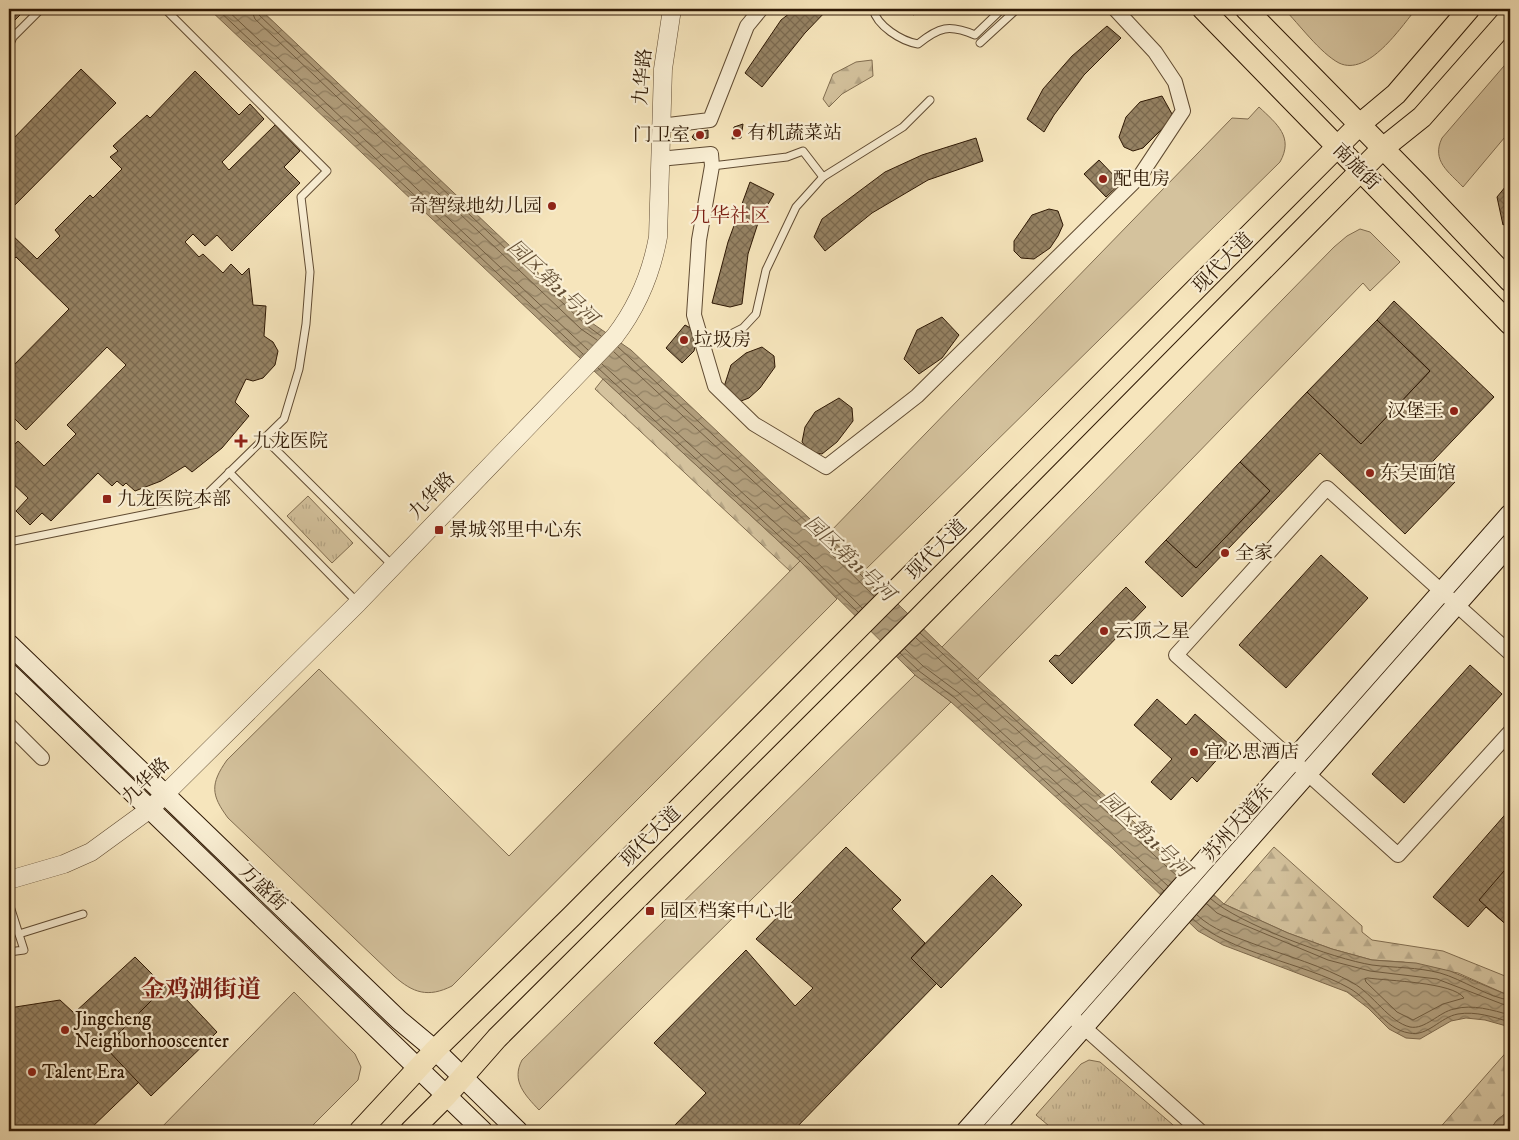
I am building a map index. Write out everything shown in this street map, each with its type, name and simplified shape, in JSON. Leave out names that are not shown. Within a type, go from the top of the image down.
[{"type":"main road","name":"南施街","points":[[1202,9],[1510,324]]},
{"type":"main road","name":"南施街","points":[[1246,9],[1419,185],[1510,281]]},
{"type":"main road","name":"现代大道","points":[[360,1131],[435,1050],[579,909],[1338,149],[1359,125],[1396,94],[1469,9]]},
{"type":"main road","name":"现代大道","points":[[411,1131],[446,1096],[504,1031],[917,620],[1382,149],[1422,117],[1510,17]]},
{"type":"main road","name":"苏州大道东","points":[[966,1131],[1510,514]]},
{"type":"main road","name":"苏州大道东","points":[[992,1131],[1510,544]]},
{"type":"main road","name":"万盛街","points":[[9,644],[399,1020],[463,1076],[518,1131]]},
{"type":"main road","name":"万盛街","points":[[9,673],[483,1131]]},
{"type":"street","name":"九华路","points":[[9,880],[64,864],[91,852],[150,809],[358,603],[615,336],[641,298],[654,257],[658,237],[663,69],[672,9]]},
{"type":"street","points":[[660,126],[710,120],[747,26],[760,9]]},
{"type":"street","points":[[659,159],[711,154],[712,166],[699,240],[694,315],[715,386],[754,424],[826,467],[917,396],[1140,176],[1183,111],[1175,82],[1160,60],[1115,9]]},
{"type":"street","points":[[1510,653],[1327,488],[1176,654],[1398,855],[1510,732]]},
{"type":"street","points":[[9,725],[42,758]]},
{"type":"street","points":[[1069,1014],[1200,1131]]},
{"type":"lane","points":[[9,46],[13,37],[41,9]]},
{"type":"lane","points":[[9,542],[198,504],[284,419],[299,369],[306,324],[310,272],[301,197],[327,171],[165,9]]},
{"type":"lane","points":[[873,9],[876,18],[906,42],[918,44],[935,30],[961,29],[975,35],[1002,9]]},
{"type":"lane","points":[[980,43],[1017,9]]},
{"type":"lane","points":[[703,342],[729,335],[743,328],[756,314],[766,270],[796,207],[823,177],[903,127],[930,100]]},
{"type":"lane","points":[[712,166],[787,157],[803,151],[823,177]]},
{"type":"lane","points":[[264,438],[393,567]]},
{"type":"lane","points":[[229,472],[358,603]]},
{"type":"lane","points":[[9,903],[24,950],[9,952]]},
{"type":"lane","points":[[19,934],[82,914]]},
{"type":"green space","points":[[1284,9],[1416,9],[1383,48],[1361,63],[1350,65],[1339,63],[1324,52]]},
{"type":"green space","points":[[1510,59],[1510,131],[1463,187],[1443,166],[1440,160],[1439,146],[1442,138]]},
{"type":"green space","points":[[872,60],[873,76],[842,94],[829,107],[823,99],[833,74],[856,62]]},
{"type":"green space","points":[[1259,107],[1282,132],[1285,145],[1280,162],[864,571],[827,535],[1232,118],[1248,119]]},
{"type":"green space","points":[[1360,229],[1370,232],[1400,262],[1370,291],[1363,283],[977,680],[942,647],[1334,247],[1347,236]]},
{"type":"green space","points":[[603,379],[800,561],[790,571],[595,389]]},
{"type":"green space","points":[[308,496],[353,543],[332,563],[287,516]]},
{"type":"green space","points":[[800,561],[837,599],[452,986],[443,990],[428,993],[421,992],[401,982],[228,818],[218,803],[215,783],[221,768],[227,760],[319,669],[509,856]]},
{"type":"green space","points":[[915,675],[951,702],[539,1110],[521,1087],[518,1075],[522,1060]]},
{"type":"green space","points":[[1274,847],[1362,926],[1362,932],[1372,940],[1443,951],[1510,978],[1510,996],[1458,973],[1403,962],[1372,960],[1332,949],[1288,933],[1224,904]]},
{"type":"green space","points":[[294,992],[355,1054],[361,1067],[358,1080],[307,1131],[158,1131]]},
{"type":"green space","points":[[1510,1048],[1510,1110],[1497,1120],[1489,1131],[1437,1131]]},
{"type":"green space","points":[[1089,1060],[1100,1062],[1180,1131],[1055,1131],[1036,1115],[1081,1064]]},
{"type":"water","name":"园区第21号河","points":[[209,9],[260,9],[589,321],[631,350],[827,535],[942,647],[1224,904],[1288,933],[1332,949],[1372,960],[1416,963],[1450,971],[1510,996],[1510,1027],[1485,1020],[1466,1018],[1451,1021],[1420,1039],[1406,1038],[1389,1029],[1368,1008],[1347,992],[1223,945],[1198,931],[1112,848],[951,702],[915,675],[800,561],[567,346]]},
{"type":"water","points":[[1510,1110],[1510,1131],[1489,1131],[1497,1120]]},
{"type":"building","points":[[9,9],[26,9],[9,26]]},
{"type":"building","points":[[795,9],[828,9],[805,33],[762,87],[745,73],[781,20]]},
{"type":"building","points":[[907,9],[923,9],[913,15]]},
{"type":"building","points":[[1107,26],[1121,38],[1084,75],[1054,115],[1044,132],[1027,119],[1043,89],[1072,56]]},
{"type":"building","points":[[81,69],[116,103],[9,211],[9,143]]},
{"type":"building","points":[[195,71],[239,115],[250,104],[264,119],[222,162],[229,170],[275,125],[300,151],[284,167],[300,183],[232,251],[217,235],[205,246],[193,234],[185,242],[199,257],[203,254],[223,273],[231,264],[242,275],[249,268],[253,305],[266,306],[264,336],[273,342],[278,351],[275,365],[263,378],[253,381],[246,379],[235,402],[249,416],[222,448],[192,472],[185,466],[161,481],[135,491],[126,483],[123,486],[117,481],[112,486],[98,473],[51,521],[42,513],[30,525],[16,511],[28,498],[9,480],[9,450],[18,441],[44,466],[76,434],[67,425],[126,365],[107,347],[26,430],[9,413],[9,370],[69,309],[16,257],[11,262],[9,259],[9,232],[37,259],[60,236],[55,230],[90,195],[93,198],[122,169],[110,157],[118,151],[113,146],[147,115],[150,118]]},
{"type":"building","points":[[1162,96],[1172,114],[1167,124],[1143,148],[1133,151],[1124,147],[1119,137],[1126,117],[1140,102]]},
{"type":"building","name":"有机蔬菜站","points":[[743,124],[741,138],[732,139],[734,127]]},
{"type":"building","name":"门卫室","points":[[708,130],[708,138],[695,140],[692,137],[695,133]]},
{"type":"building","points":[[976,138],[983,161],[928,180],[872,213],[825,251],[814,237],[822,219],[885,172],[922,155]]},
{"type":"building","name":"配电房","points":[[1099,160],[1121,183],[1106,197],[1084,174]]},
{"type":"building","points":[[1510,181],[1510,221],[1503,225],[1497,197]]},
{"type":"building","points":[[750,182],[774,194],[759,220],[748,254],[742,304],[730,307],[712,303],[728,242]]},
{"type":"building","points":[[1049,209],[1058,211],[1063,225],[1058,236],[1050,248],[1034,259],[1021,258],[1014,251],[1014,241],[1032,215]]},
{"type":"building","points":[[1394,301],[1494,397],[1433,461],[1455,482],[1405,534],[1320,453],[1182,597],[1145,562],[1166,540],[1196,568],[1270,491],[1240,462],[1307,392],[1361,444],[1430,371],[1377,320]]},
{"type":"building","points":[[942,317],[959,335],[942,358],[919,374],[904,359],[917,330]]},
{"type":"building","points":[[1377,320],[1430,371],[1361,444],[1307,392]]},
{"type":"building","name":"垃圾房","points":[[685,325],[698,332],[694,351],[682,363],[666,348]]},
{"type":"building","points":[[762,347],[774,356],[775,367],[760,388],[749,398],[741,401],[722,393],[731,365],[746,353]]},
{"type":"building","points":[[839,398],[852,408],[853,421],[837,442],[822,454],[810,452],[802,442],[805,427],[815,412]]},
{"type":"building","points":[[1240,462],[1270,491],[1196,568],[1166,540]]},
{"type":"building","points":[[1321,555],[1368,598],[1286,688],[1239,645]]},
{"type":"building","name":"云顶之星","points":[[1126,587],[1146,607],[1072,684],[1049,661],[1055,655],[1059,656]]},
{"type":"building","points":[[1470,665],[1502,694],[1404,803],[1372,774]]},
{"type":"building","name":"宜必思酒店","points":[[1157,699],[1186,725],[1195,714],[1230,745],[1197,782],[1192,777],[1171,800],[1151,782],[1172,759],[1134,725]]},
{"type":"building","points":[[1510,809],[1510,928],[1486,907],[1468,927],[1433,897]]},
{"type":"building","points":[[846,847],[901,900],[892,909],[925,943],[911,958],[937,983],[793,1131],[678,1131],[674,1126],[706,1093],[654,1043],[746,950],[795,1006],[813,988],[756,939]]},
{"type":"building","points":[[1510,864],[1510,928],[1479,900]]},
{"type":"building","points":[[992,875],[1022,905],[941,988],[911,958]]},
{"type":"building","name":"Jingcheng Neighborhooscenter","points":[[135,957],[165,987],[105,1047],[139,1082],[88,1131],[9,1131],[9,1008],[60,1000],[74,1013]]},
{"type":"building","points":[[170,982],[217,1032],[151,1096],[105,1047]]},
{"type":"place","name":"有机蔬菜站","points":[[737,133]]},
{"type":"place","name":"门卫室","points":[[700,135]]},
{"type":"place","name":"配电房","points":[[1103,179]]},
{"type":"place","name":"奇智绿地幼儿园","points":[[552,206]]},
{"type":"place","name":"垃圾房","points":[[684,340]]},
{"type":"place","name":"汉堡王","points":[[1454,411]]},
{"type":"place","name":"九龙医院","points":[[241,441]]},
{"type":"place","name":"东吴面馆","points":[[1370,473]]},
{"type":"place","name":"九龙医院本部","points":[[107,499]]},
{"type":"place","name":"景城邻里中心东","points":[[439,530]]},
{"type":"place","name":"全家","points":[[1225,553]]},
{"type":"place","name":"云顶之星","points":[[1104,631]]},
{"type":"place","name":"宜必思酒店","points":[[1194,752]]},
{"type":"place","name":"园区档案中心北","points":[[650,911]]},
{"type":"place","name":"Jingcheng Neighborhooscenter","points":[[65,1030]]},
{"type":"place","name":"Talent Era","points":[[32,1072]]},
{"type":"district","name":"九华社区","points":[[730,216]]},
{"type":"district","name":"金鸡湖街道","points":[[201,990]]}]
